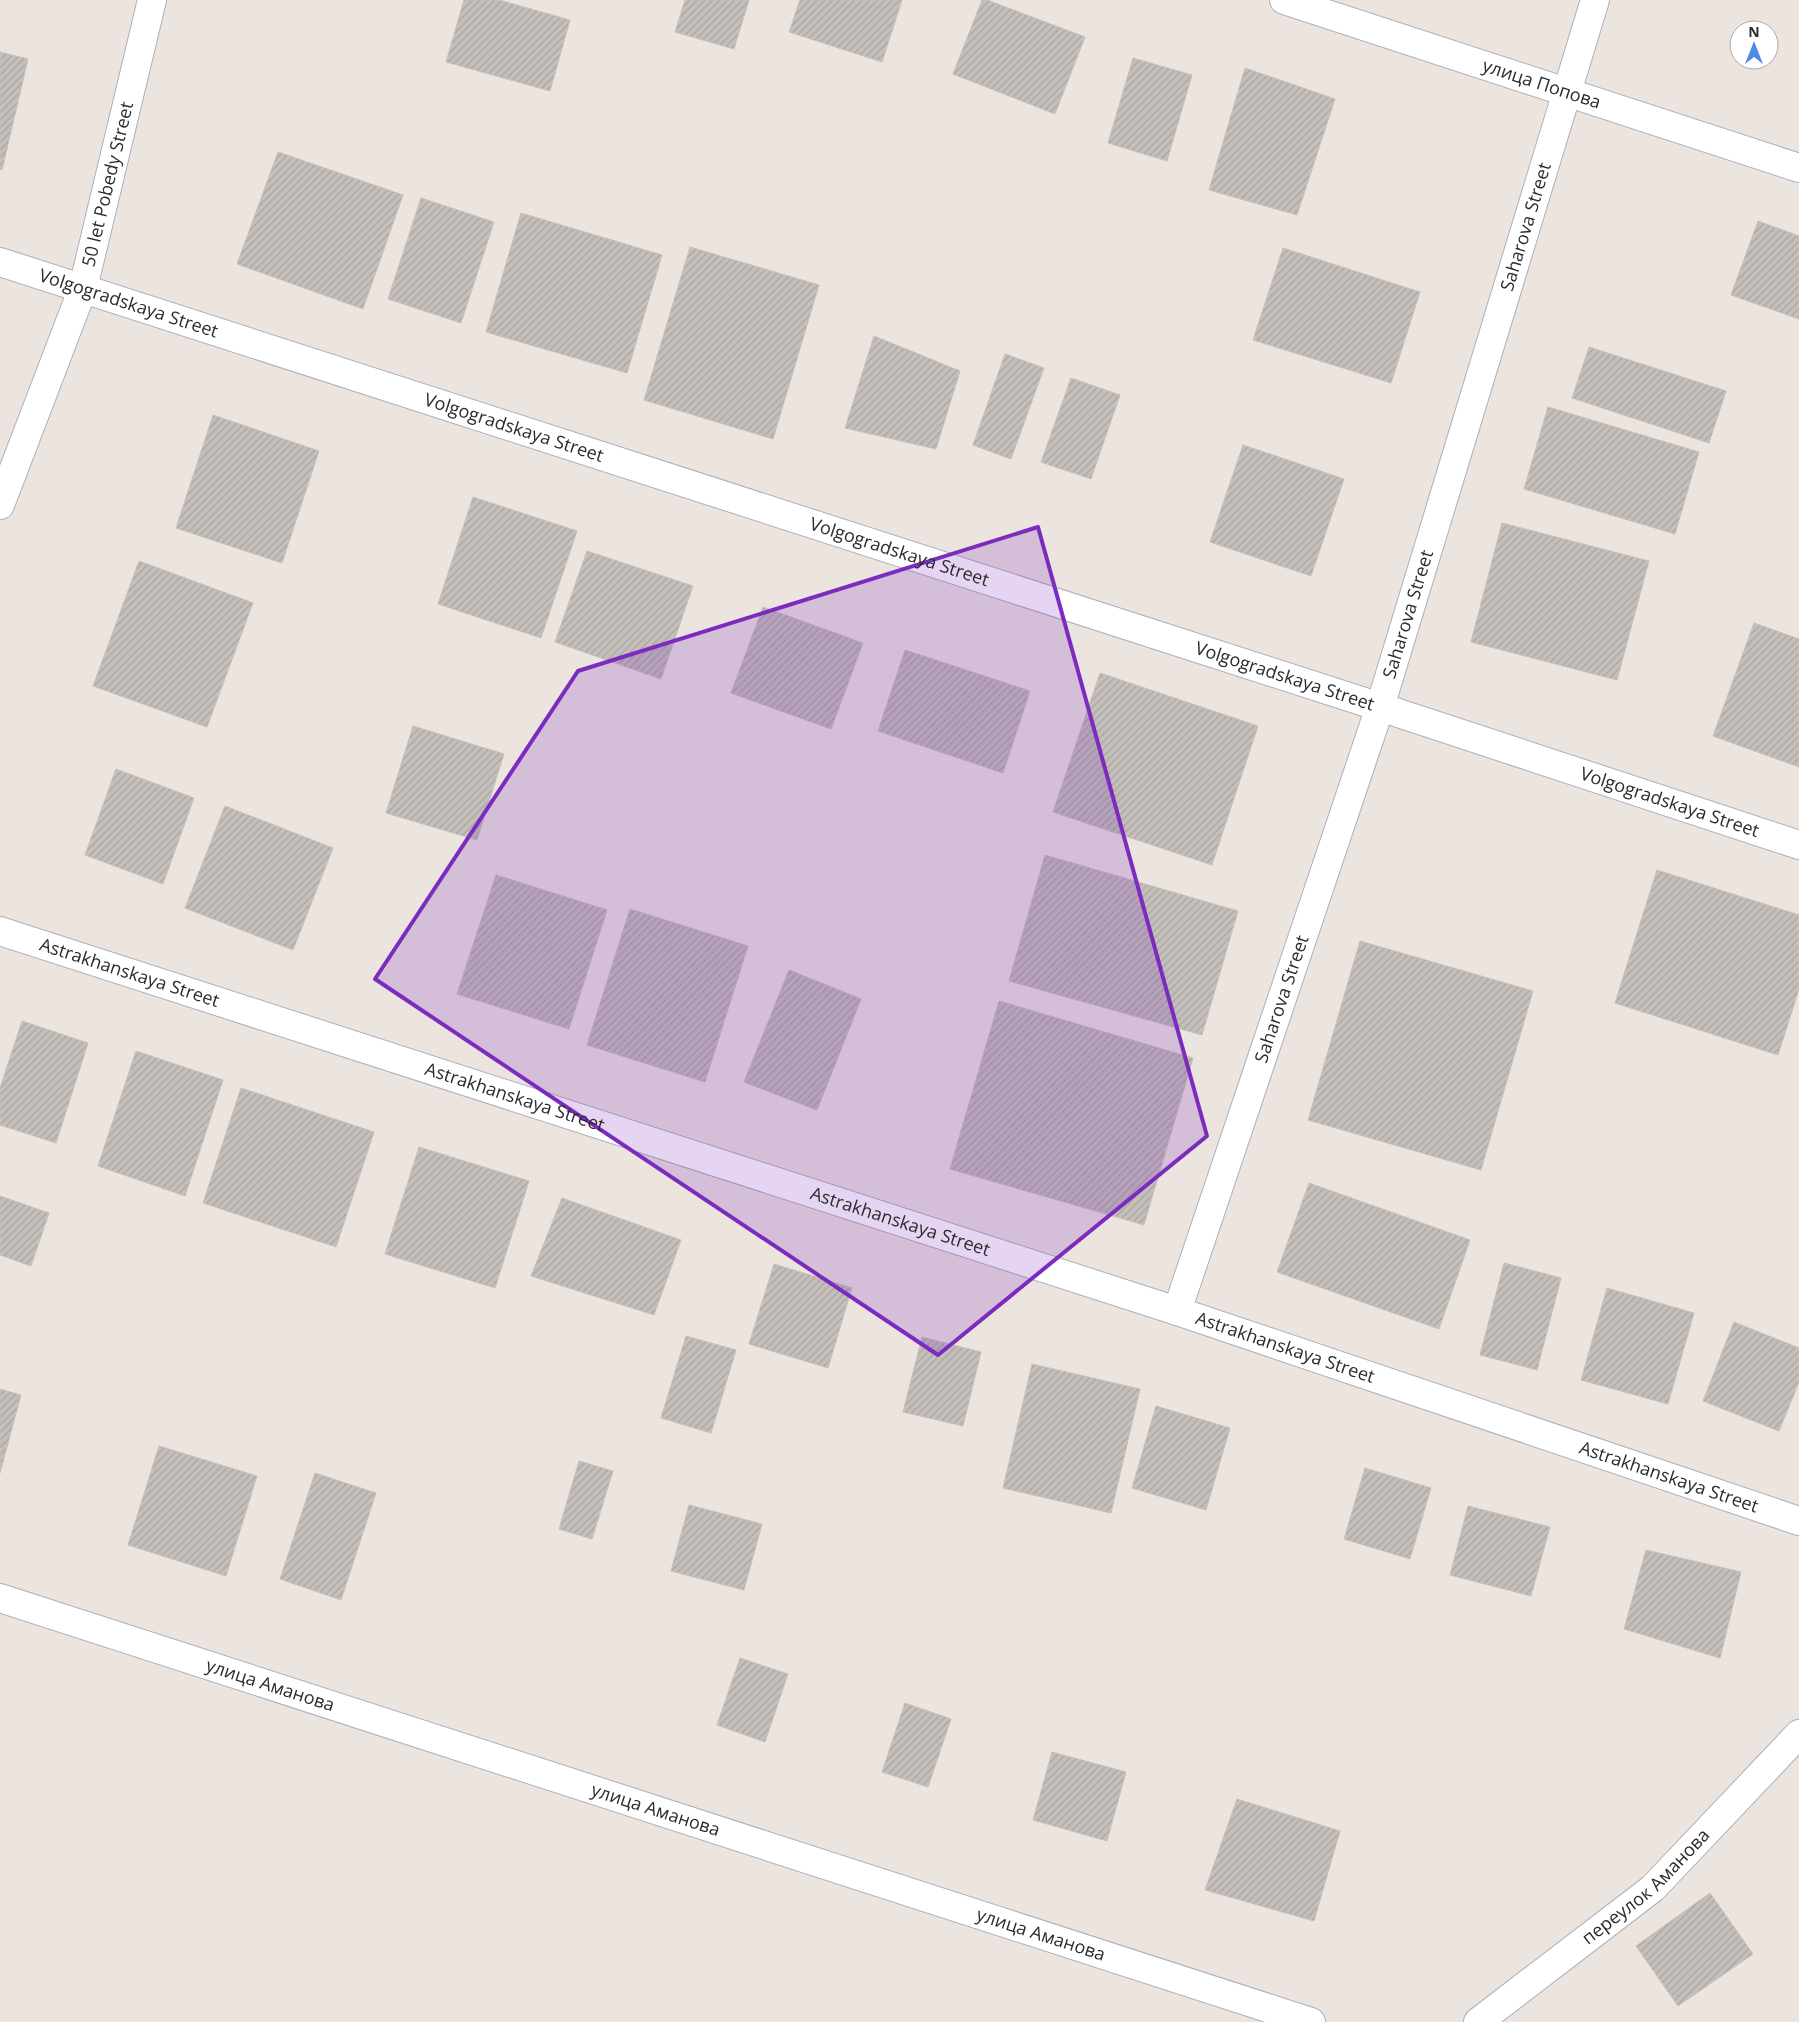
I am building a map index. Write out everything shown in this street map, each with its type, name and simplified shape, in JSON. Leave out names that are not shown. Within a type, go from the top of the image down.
[{"type":"street","name":"50 let Pobedy Street","points":[[0,505],[83,288],[152,0]]},
{"type":"street","name":"улица Попова","points":[[1284,0],[1799,168]]},
{"type":"street","name":"Saharova Street","points":[[1177,1311],[1380,707],[1595,0]]},
{"type":"street","name":"Volgogradskaya Street","points":[[0,262],[1380,707],[1799,845]]},
{"type":"street","name":"Astrakhanskaya Street","points":[[0,931],[1177,1311],[1799,1521]]},
{"type":"street","name":"улица Аманова","points":[[0,1598],[1311,2022]]},
{"type":"street","name":"переулок Аманова","points":[[1478,2022],[1653,1888],[1799,1734]]},
{"type":"highlighted area","points":[[1038,527],[1207,1136],[938,1355],[375,979],[578,671]]},
{"type":"building","points":[[464,0],[499,0],[570,20],[550,91],[446,62]]},
{"type":"building","points":[[685,0],[749,0],[734,49],[675,32]]},
{"type":"building","points":[[800,0],[902,0],[882,62],[789,32]]},
{"type":"building","points":[[982,0],[987,0],[1085,37],[1055,114],[953,74]]},
{"type":"building","points":[[0,52],[28,59],[2,170],[0,169]]},
{"type":"building","points":[[1133,58],[1192,75],[1167,161],[1108,143]]},
{"type":"building","points":[[1245,68],[1335,99],[1297,215],[1209,190]]},
{"type":"building","points":[[278,152],[403,195],[363,309],[237,264]]},
{"type":"building","points":[[421,198],[494,222],[461,323],[388,299]]},
{"type":"building","points":[[521,213],[662,255],[627,373],[486,332]]},
{"type":"building","points":[[1758,221],[1799,236],[1799,319],[1731,295]]},
{"type":"building","points":[[690,247],[819,285],[773,439],[644,400]]},
{"type":"building","points":[[1283,248],[1420,292],[1391,383],[1253,340]]},
{"type":"building","points":[[874,336],[960,371],[936,449],[845,428]]},
{"type":"building","points":[[1589,347],[1726,391],[1709,443],[1572,398]]},
{"type":"building","points":[[1005,354],[1044,368],[1011,459],[973,445]]},
{"type":"building","points":[[1071,378],[1120,395],[1091,479],[1041,462]]},
{"type":"building","points":[[1548,407],[1699,452],[1675,534],[1524,489]]},
{"type":"building","points":[[213,415],[319,451],[282,563],[176,528]]},
{"type":"building","points":[[1243,445],[1344,479],[1311,576],[1210,542]]},
{"type":"building","points":[[473,497],[577,531],[541,638],[438,604]]},
{"type":"building","points":[[1502,523],[1649,561],[1617,680],[1471,642]]},
{"type":"building","points":[[587,551],[693,586],[661,679],[555,642]]},
{"type":"building","points":[[139,561],[253,603],[207,727],[93,686]]},
{"type":"building","points":[[763,607],[863,643],[831,729],[731,693]]},
{"type":"building","points":[[1754,623],[1799,639],[1799,767],[1713,736]]},
{"type":"building","points":[[905,650],[1030,691],[1003,773],[878,731]]},
{"type":"building","points":[[1100,673],[1258,726],[1212,865],[1053,812]]},
{"type":"building","points":[[413,726],[504,754],[477,840],[386,813]]},
{"type":"building","points":[[116,769],[194,798],[163,884],[85,855]]},
{"type":"building","points":[[225,806],[333,848],[293,950],[185,908]]},
{"type":"building","points":[[1045,855],[1238,911],[1202,1035],[1009,981]]},
{"type":"building","points":[[1657,870],[1799,915],[1799,989],[1778,1055],[1615,1003]]},
{"type":"building","points":[[496,875],[607,910],[569,1029],[457,994]]},
{"type":"building","points":[[630,909],[748,946],[705,1082],[587,1045]]},
{"type":"building","points":[[1360,941],[1533,991],[1481,1170],[1308,1120]]},
{"type":"building","points":[[789,970],[861,999],[817,1110],[744,1082]]},
{"type":"building","points":[[999,1001],[1193,1058],[1144,1225],[950,1169]]},
{"type":"building","points":[[22,1021],[88,1043],[56,1143],[0,1125],[0,1088]]},
{"type":"building","points":[[136,1051],[223,1080],[185,1196],[98,1166]]},
{"type":"building","points":[[241,1088],[374,1132],[336,1247],[203,1203]]},
{"type":"building","points":[[419,1147],[529,1181],[495,1288],[385,1254]]},
{"type":"building","points":[[1309,1183],[1470,1240],[1439,1329],[1277,1272]]},
{"type":"building","points":[[0,1196],[49,1213],[31,1266],[0,1255]]},
{"type":"building","points":[[562,1198],[681,1240],[654,1315],[531,1276]]},
{"type":"building","points":[[1504,1263],[1561,1278],[1537,1370],[1480,1355]]},
{"type":"building","points":[[774,1264],[852,1288],[828,1368],[749,1344]]},
{"type":"building","points":[[1607,1288],[1694,1313],[1668,1404],[1581,1380]]},
{"type":"building","points":[[1734,1322],[1799,1348],[1799,1382],[1779,1431],[1703,1401]]},
{"type":"building","points":[[686,1336],[736,1350],[711,1433],[661,1418]]},
{"type":"building","points":[[922,1337],[981,1352],[963,1426],[903,1412]]},
{"type":"building","points":[[1032,1364],[1140,1389],[1111,1513],[1003,1488]]},
{"type":"building","points":[[0,1389],[21,1395],[0,1473]]},
{"type":"building","points":[[1156,1406],[1230,1428],[1206,1510],[1132,1488]]},
{"type":"building","points":[[159,1446],[257,1476],[226,1576],[128,1545]]},
{"type":"building","points":[[579,1461],[613,1471],[592,1539],[559,1529]]},
{"type":"building","points":[[1365,1468],[1431,1488],[1410,1559],[1344,1539]]},
{"type":"building","points":[[315,1473],[376,1493],[341,1600],[280,1579]]},
{"type":"building","points":[[689,1505],[762,1524],[744,1590],[671,1571]]},
{"type":"building","points":[[1468,1506],[1550,1527],[1531,1596],[1450,1575]]},
{"type":"building","points":[[1646,1550],[1741,1572],[1720,1658],[1624,1629]]},
{"type":"building","points":[[740,1658],[788,1674],[765,1742],[717,1725]]},
{"type":"building","points":[[905,1703],[951,1719],[928,1787],[882,1772]]},
{"type":"building","points":[[1052,1752],[1126,1772],[1107,1841],[1033,1820]]},
{"type":"building","points":[[1237,1799],[1340,1831],[1314,1921],[1205,1890]]},
{"type":"building","points":[[1710,1893],[1753,1954],[1678,2006],[1636,1946]]}]
